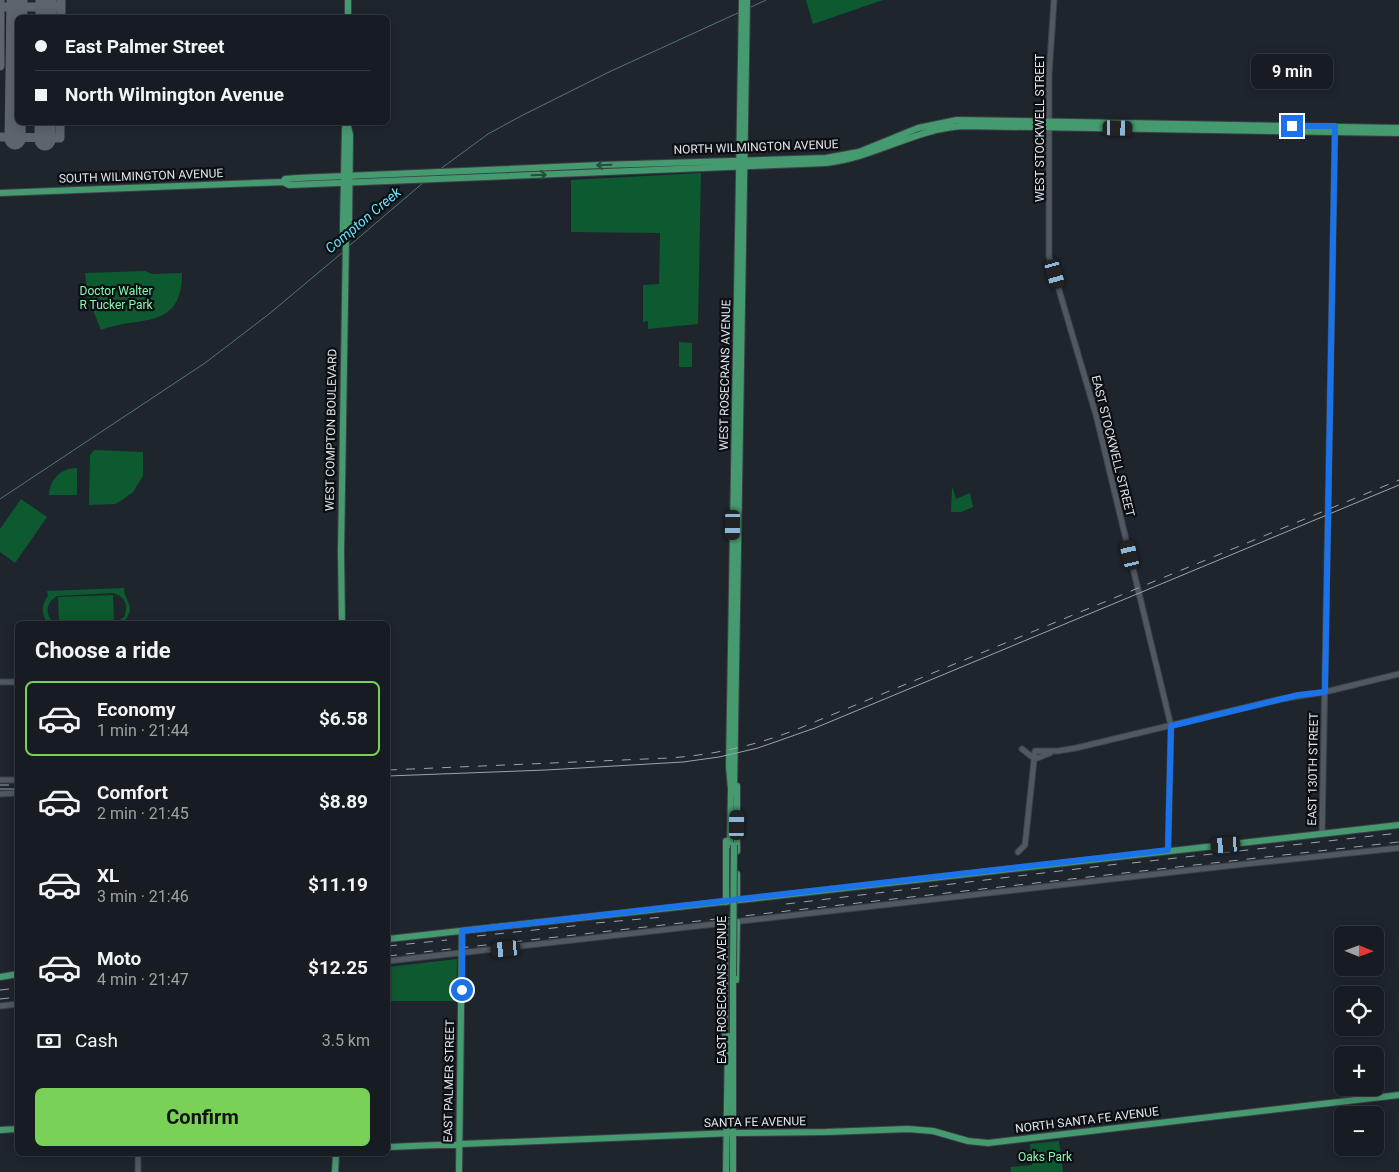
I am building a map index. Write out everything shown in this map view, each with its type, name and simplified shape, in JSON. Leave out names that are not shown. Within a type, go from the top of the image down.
[{"type":"main road","points":[[348,0],[348,15]]},
{"type":"main road","name":"WEST ROSECRANS AVENUE","points":[[732,749],[743,164],[744,1]]},
{"type":"main road","name":"NORTH WILMINGTON AVENUE","points":[[346,179],[420,178],[441,175],[743,164],[820,163],[849,160],[881,150],[919,134],[941,128],[973,125],[1050,124],[1335,129],[1399,128]]},
{"type":"main road","name":"WEST COMPTON BOULEVARD","points":[[342,621],[341,550],[346,240],[349,225],[346,179],[350,135],[348,125]]},
{"type":"main road","name":"NORTH WILMINGTON AVENUE","points":[[1335,129],[1399,133]]},
{"type":"main road","name":"NORTH WILMINGTON AVENUE","points":[[346,179],[426,173],[441,175]]},
{"type":"main road","name":"SOUTH WILMINGTON AVENUE","points":[[0,193],[283,182],[285,179],[298,178],[346,179]]},
{"type":"main road","name":"EAST ROSECRANS AVENUE","points":[[726,1172],[734,1056],[731,976],[732,749]]},
{"type":"main road","points":[[732,766],[737,783],[737,900]]},
{"type":"main road","points":[[726,902],[732,766]]},
{"type":"main road","points":[[390,938],[726,902],[1399,825]]},
{"type":"main road","points":[[734,1056],[736,1036],[737,922]]},
{"type":"main road","points":[[725,924],[725,1050],[727,1071]]},
{"type":"main road","name":"EAST PALMER STREET","points":[[459,1172],[462,931]]},
{"type":"main road","points":[[0,977],[15,974]]},
{"type":"main road","name":"EAST ROSECRANS AVENUE","points":[[731,976],[727,1071],[733,1172]]},
{"type":"main road","name":"NORTH SANTA FE AVENUE","points":[[922,1129],[968,1142],[988,1143],[1399,1095]]},
{"type":"main road","points":[[0,1130],[15,1129]]},
{"type":"main road","name":"SANTA FE AVENUE","points":[[459,1144],[730,1133],[922,1129]]},
{"type":"main road","points":[[390,1147],[459,1144]]},
{"type":"main road","points":[[336,1156],[336,1172]]},
{"type":"street","name":"WEST STOCKWELL STREET","points":[[1049,256],[1051,33],[1054,0]]},
{"type":"street","name":"EAST 130TH STREET","points":[[1322,834],[1335,129]]},
{"type":"street","name":"EAST STOCKWELL STREET","points":[[1049,256],[1096,415],[1171,726],[1168,850]]},
{"type":"street","points":[[1035,758],[1053,752],[1298,695],[1325,692],[1399,674]]},
{"type":"street","points":[[0,682],[15,682]]},
{"type":"street","points":[[1022,749],[1035,758]]},
{"type":"street","points":[[1018,852],[1026,845],[1035,751],[1053,752]]},
{"type":"street","points":[[0,780],[15,780]]},
{"type":"street","points":[[0,794],[15,793]]},
{"type":"street","points":[[390,961],[1399,848]]},
{"type":"street","points":[[0,1006],[15,1004]]},
{"type":"street","points":[[138,1156],[138,1172]]},
{"type":"green space","points":[[806,0],[883,0],[813,24]]},
{"type":"green space","points":[[701,173],[698,324],[648,329],[648,321],[643,322],[643,285],[659,284],[660,233],[571,232],[571,180]]},
{"type":"green space","name":"Doctor Walter R Tucker Park","points":[[145,271],[152,274],[182,273],[180,292],[175,305],[166,313],[155,318],[101,330],[88,298],[85,273]]},
{"type":"green space","points":[[679,342],[692,343],[692,367],[679,367]]},
{"type":"green space","points":[[94,450],[143,452],[143,476],[133,492],[115,504],[89,505],[90,455]]},
{"type":"green space","points":[[77,468],[77,495],[49,495],[54,479],[61,472]]},
{"type":"green space","points":[[953,488],[956,499],[970,493],[973,507],[961,512],[951,512]]},
{"type":"green space","points":[[21,499],[47,517],[15,563],[0,552],[0,529]]},
{"type":"green space","points":[[124,588],[130,608],[128,616],[125,621],[118,621],[124,617],[126,605],[117,594],[57,596],[48,606],[48,614],[53,621],[46,621],[43,606],[48,596],[47,591]]},
{"type":"green space","points":[[113,595],[114,621],[59,621],[58,597]]},
{"type":"green space","points":[[457,959],[456,1001],[390,1001],[390,967]]},
{"type":"green space","name":"Oaks Park","points":[[1059,1141],[1063,1172],[1011,1172],[1010,1167],[1032,1165],[1030,1144]]},
{"type":"waterway","name":"Compton Creek","points":[[751,7],[766,0]]},
{"type":"waterway","name":"Compton Creek","points":[[439,170],[488,134],[521,116],[609,72],[740,12]]},
{"type":"waterway","name":"Compton Creek","points":[[349,246],[424,182]]},
{"type":"waterway","name":"Compton Creek","points":[[0,499],[205,363],[269,314],[343,252]]},
{"type":"taxiway","points":[[0,0],[0,66]]},
{"type":"taxiway","points":[[61,0],[61,15]]},
{"type":"taxiway","points":[[0,7],[61,7]]},
{"type":"taxiway","points":[[0,137],[60,138],[60,125]]},
{"type":"runway","points":[[17,0],[17,15]]},
{"type":"runway","points":[[46,0],[46,15]]},
{"type":"runway","points":[[15,125],[15,139]]},
{"type":"runway","points":[[45,125],[45,140]]},
{"type":"tram line","points":[[390,776],[683,762],[719,757],[758,748],[815,728],[1399,485]]},
{"type":"tram line","points":[[0,789],[15,789]]},
{"type":"railway","points":[[390,770],[669,758],[719,752],[752,744],[800,728],[1399,480]]},
{"type":"railway","points":[[0,785],[15,785]]},
{"type":"railway","points":[[1132,863],[1399,833]]},
{"type":"railway","points":[[390,956],[1399,842]]},
{"type":"railway","points":[[786,904],[1118,864]]},
{"type":"railway","points":[[596,923],[664,917]]},
{"type":"railway","points":[[477,936],[582,925]]},
{"type":"railway","points":[[390,946],[447,940]]},
{"type":"railway","points":[[0,990],[15,988]]},
{"type":"railway","points":[[0,999],[15,997]]},
{"type":"route","points":[[462,990],[462,931],[1168,850],[1171,726],[1298,695],[1325,692],[1335,126],[1292,126]]}]
